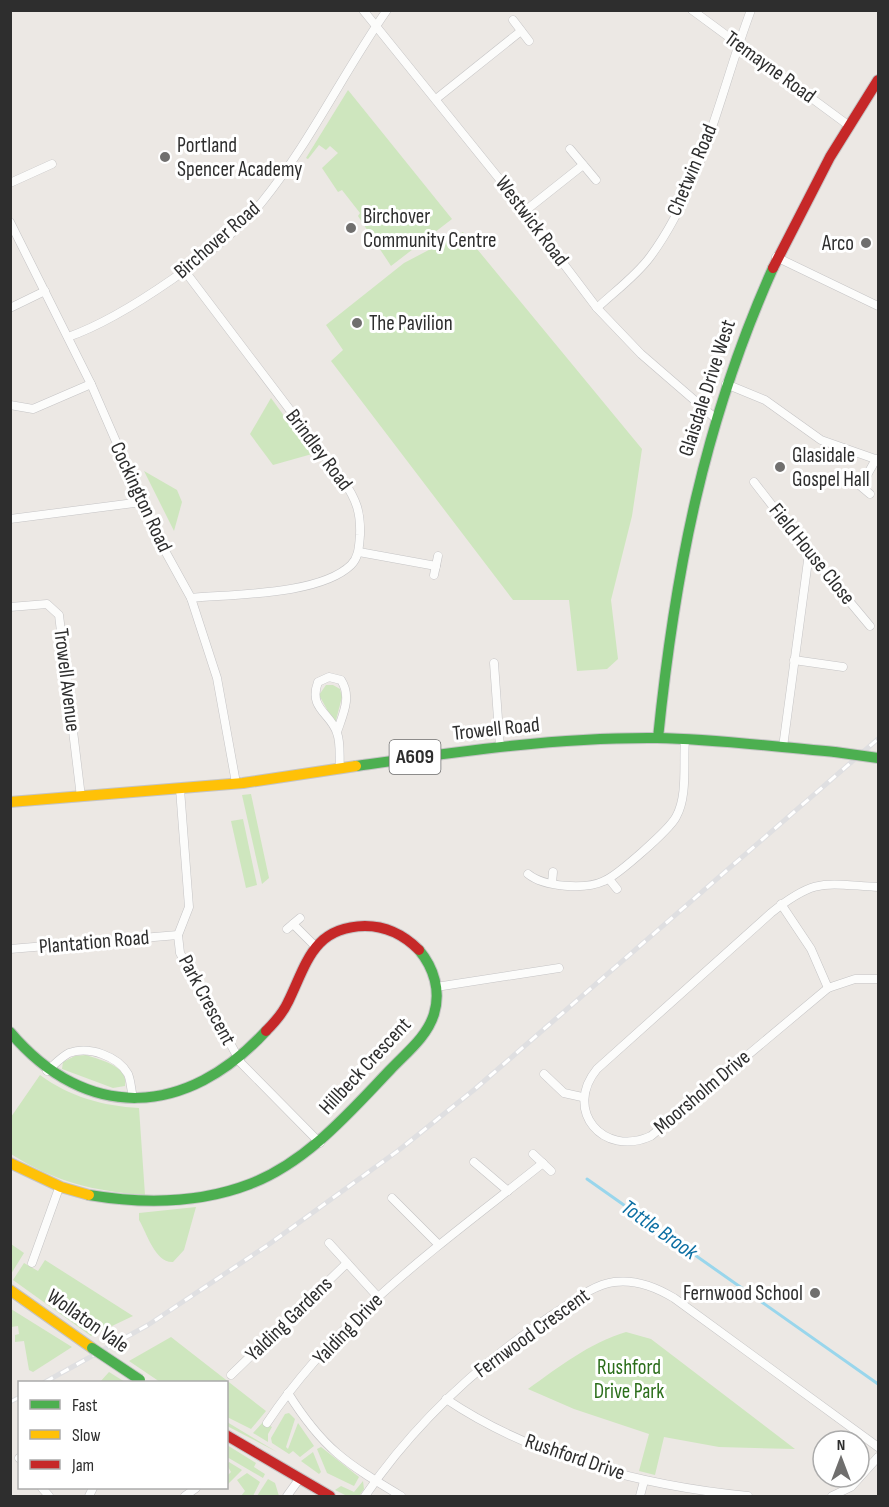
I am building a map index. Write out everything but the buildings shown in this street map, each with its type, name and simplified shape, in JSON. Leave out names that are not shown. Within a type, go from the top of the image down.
[{"type":"street","name":"Westwick Road","points":[[363,10],[525,211],[597,308],[641,354],[715,418]]},
{"type":"street","name":"Birchover Road","points":[[68,338],[166,284],[241,224],[261,203],[299,151],[387,10]]},
{"type":"street","name":"Tremayne Road","points":[[692,10],[848,125]]},
{"type":"street","name":"Chetwin Road","points":[[597,308],[650,258],[678,208],[718,109],[751,10]]},
{"type":"street","points":[[513,21],[529,41]]},
{"type":"street","points":[[436,99],[521,31]]},
{"type":"street","name":"Glaisdale Drive West","points":[[658,738],[665,657],[683,540],[726,384],[776,257],[848,125],[879,80]]},
{"type":"street","points":[[570,149],[596,180]]},
{"type":"street","points":[[10,183],[52,164]]},
{"type":"street","points":[[525,211],[583,165]]},
{"type":"street","name":"Cockington Road","points":[[10,222],[91,384],[142,502],[191,597],[217,678],[236,783]]},
{"type":"street","points":[[776,257],[879,306]]},
{"type":"street","name":"Brindley Road","points":[[184,270],[357,501],[360,522],[359,552]]},
{"type":"street","points":[[10,308],[45,291]]},
{"type":"street","points":[[10,405],[33,409],[91,384]]},
{"type":"street","points":[[726,384],[765,400],[821,440],[877,459],[861,486]]},
{"type":"street","points":[[850,478],[870,494]]},
{"type":"street","name":"Field House Close","points":[[754,482],[870,626]]},
{"type":"street","points":[[10,519],[142,502]]},
{"type":"street","points":[[191,597],[321,584],[352,564],[359,552],[436,566]]},
{"type":"street","points":[[783,747],[809,553]]},
{"type":"street","points":[[434,574],[438,556]]},
{"type":"street","name":"Trowell Avenue","points":[[10,607],[47,604],[59,615],[81,797]]},
{"type":"street","points":[[794,660],[843,667]]},
{"type":"street","points":[[494,663],[500,747]]},
{"type":"street","points":[[337,732],[320,709],[314,693],[318,682],[329,677],[341,680],[347,690],[346,706],[337,732],[340,768]]},
{"type":"street","name":"Trowell Road","points":[[10,802],[236,783],[500,747],[658,738],[783,747],[879,758]]},
{"type":"street","points":[[528,874],[540,882],[552,883],[587,885],[609,879],[666,830],[677,815],[682,798],[685,739]]},
{"type":"street","name":"Park Crescent","points":[[180,789],[189,909],[178,934],[180,953],[238,1059],[320,1143]]},
{"type":"street","points":[[552,883],[553,872]]},
{"type":"street","points":[[609,879],[617,889]]},
{"type":"street","points":[[544,1074],[564,1093],[582,1097],[590,1077],[597,1069],[781,904],[800,890],[813,885],[879,887]]},
{"type":"street","points":[[781,904],[801,930],[828,988]]},
{"type":"street","points":[[300,918],[290,926],[315,946]]},
{"type":"street","name":"Hillbeck Crescent","points":[[10,1032],[47,1071],[84,1090],[133,1098],[155,1097],[187,1089],[221,1072],[238,1059],[285,1009],[308,956],[315,946],[339,930],[360,926],[382,927],[405,938],[422,953],[436,987],[437,1006],[425,1033],[320,1143],[295,1160],[253,1182],[198,1197],[135,1202],[98,1197],[60,1188],[10,1163]]},
{"type":"street","name":"Plantation Road","points":[[10,949],[178,934]]},
{"type":"street","points":[[436,987],[547,974],[559,968]]},
{"type":"street","name":"Moorsholm Drive","points":[[582,1097],[592,1124],[604,1137],[624,1143],[645,1139],[828,988],[855,979],[879,979]]},
{"type":"street","points":[[47,1071],[70,1053],[94,1052],[114,1060],[122,1067],[130,1079],[133,1098]]},
{"type":"street","points":[[533,1154],[551,1171]]},
{"type":"street","points":[[474,1162],[508,1191]]},
{"type":"street","name":"Yalding Drive","points":[[267,1423],[288,1393],[378,1297],[438,1244],[543,1163]]},
{"type":"street","points":[[32,1263],[60,1188]]},
{"type":"street","points":[[392,1198],[438,1244]]},
{"type":"street","name":"Yalding Gardens","points":[[329,1243],[378,1297]]},
{"type":"street","name":"Yalding Gardens","points":[[231,1375],[347,1263]]},
{"type":"street","name":"Fernwood Crescent","points":[[365,1497],[407,1440],[446,1399],[496,1354],[590,1290],[615,1282],[633,1282],[653,1287],[674,1298],[879,1447]]},
{"type":"street","name":"Wollaton Vale","points":[[10,1290],[140,1381]]},
{"type":"street","points":[[288,1393],[307,1424],[332,1452],[401,1497]]},
{"type":"street","name":"Rushford Drive","points":[[446,1399],[473,1416],[541,1447],[644,1480],[748,1497]]},
{"type":"street","points":[[228,1436],[330,1497]]},
{"type":"street","points":[[832,1497],[851,1487],[879,1457]]},
{"type":"street","points":[[286,1497],[300,1478]]},
{"type":"street","points":[[640,1497],[644,1480]]},
{"type":"green space","points":[[348,90],[452,219],[391,266],[358,216],[360,213],[342,190],[338,192],[322,168],[338,153],[330,146],[326,150],[319,145],[308,159],[306,158]]},
{"type":"green space","points":[[463,232],[642,449],[632,516],[611,600],[618,659],[607,669],[577,671],[569,600],[513,600],[331,361],[343,350],[326,325],[404,263]]},
{"type":"green space","points":[[271,398],[312,454],[273,465],[250,434]]},
{"type":"green space","points":[[144,471],[177,490],[182,502],[174,531]]},
{"type":"green space","points":[[326,685],[333,685],[340,689],[342,697],[335,724],[319,695]]},
{"type":"green space","points":[[251,794],[269,878],[262,884],[242,795]]},
{"type":"green space","points":[[243,819],[257,885],[246,888],[231,821]]},
{"type":"green space","points":[[86,1055],[113,1065],[123,1073],[125,1086],[113,1088],[62,1069],[63,1062],[75,1056]]},
{"type":"green space","points":[[40,1075],[51,1083],[87,1099],[139,1108],[145,1195],[91,1188],[43,1172],[11,1154],[11,1117]]},
{"type":"green space","points":[[196,1207],[184,1250],[173,1262],[161,1258],[156,1253],[139,1220],[139,1213]]},
{"type":"green space","points":[[11,1244],[24,1253],[11,1274]]},
{"type":"green space","points":[[45,1260],[133,1316],[91,1336],[13,1280],[24,1263],[38,1271]]},
{"type":"green space","points":[[11,1309],[72,1347],[33,1372],[29,1370],[24,1341],[15,1342],[15,1335],[19,1334],[18,1326],[11,1327]]},
{"type":"green space","name":"Rushford Drive Park","points":[[626,1332],[651,1339],[795,1449],[719,1447],[664,1437],[655,1475],[639,1471],[649,1434],[574,1409],[528,1389],[599,1342]]},
{"type":"green space","points":[[171,1337],[227,1381],[159,1381],[129,1361]]},
{"type":"green space","points":[[109,1372],[123,1381],[101,1381]]},
{"type":"green space","points":[[228,1381],[266,1411],[251,1429],[228,1418]]},
{"type":"green space","points":[[289,1413],[295,1419],[286,1447],[288,1449],[298,1423],[314,1446],[300,1457],[293,1451],[289,1454],[272,1443],[271,1438],[285,1414]]},
{"type":"green space","points":[[263,1422],[272,1427],[268,1434],[268,1442],[253,1433]]},
{"type":"green space","points":[[228,1423],[277,1452],[228,1427]]},
{"type":"green space","points":[[228,1446],[256,1463],[254,1467],[265,1474],[263,1478],[228,1458]]},
{"type":"green space","points":[[321,1447],[359,1477],[354,1486],[327,1473],[317,1449]]},
{"type":"green space","points":[[313,1452],[321,1472],[319,1474],[301,1461]]},
{"type":"green space","points":[[228,1464],[242,1470],[228,1484],[228,1475],[231,1472]]},
{"type":"green space","points":[[247,1473],[260,1482],[253,1496],[241,1496],[245,1491],[237,1480]]},
{"type":"green space","points":[[268,1479],[275,1483],[279,1496],[257,1496]]},
{"type":"green space","points":[[363,1481],[364,1489],[359,1496],[347,1496],[335,1490],[341,1486],[354,1492]]},
{"type":"waterway","name":"Tottle Brook","points":[[587,1179],[878,1384]]},
{"type":"railway","points":[[47,1381],[148,1325],[268,1245],[399,1150],[475,1089],[878,739]]},
{"type":"railway","points":[[10,1402],[18,1398]]},
{"type":"traffic: fast","points":[[658,738],[673,616],[696,498],[728,383],[773,268]]},
{"type":"traffic: fast","points":[[356,766],[506,746],[619,738],[701,740],[835,752]]},
{"type":"traffic: fast","points":[[835,752],[878,758]]},
{"type":"traffic: fast","points":[[89,1195],[150,1201],[190,1199],[230,1191],[271,1175],[309,1150],[343,1119],[409,1051],[431,1022],[437,997],[435,980],[429,964],[419,950]]},
{"type":"traffic: fast","points":[[10,1032],[40,1062],[71,1082],[104,1094],[137,1098],[171,1093],[204,1080],[235,1059],[266,1031]]},
{"type":"traffic: fast","points":[[92,1348],[140,1380]]},
{"type":"traffic: slow","points":[[10,802],[243,783],[356,766]]},
{"type":"traffic: slow","points":[[10,1163],[61,1187],[89,1195]]},
{"type":"traffic: slow","points":[[10,1290],[92,1348]]},
{"type":"traffic: jam","points":[[773,268],[830,157],[878,80]]},
{"type":"traffic: jam","points":[[266,1031],[284,1010],[314,950],[334,933],[365,926],[380,928],[401,936],[419,950]]},
{"type":"traffic: jam","points":[[228,1436],[330,1496]]},
{"type":"place","name":"Portland Spencer Academy","points":[[165,157]]},
{"type":"place","name":"Birchover Community Centre","points":[[351,228]]},
{"type":"place","name":"Arco","points":[[866,243]]},
{"type":"place","name":"The Pavilion","points":[[357,323]]},
{"type":"place","name":"Glasidale Gospel Hall","points":[[780,467]]},
{"type":"place","name":"Fernwood School","points":[[815,1293]]}]
